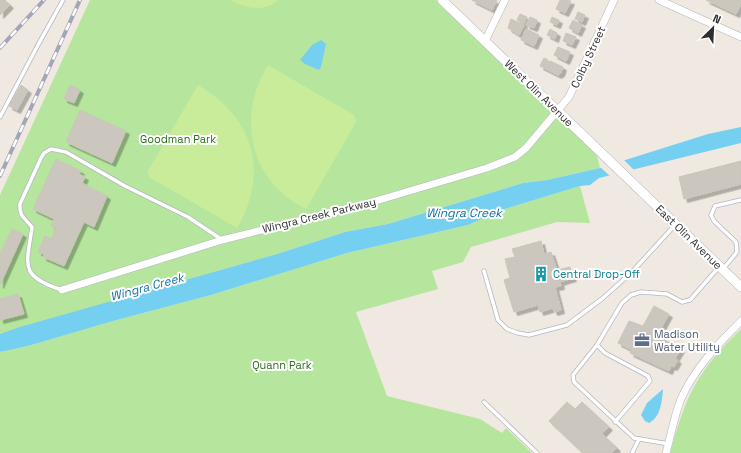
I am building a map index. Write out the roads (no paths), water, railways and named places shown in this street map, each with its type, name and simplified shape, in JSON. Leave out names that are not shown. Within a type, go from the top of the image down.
[{"type":"street","points":[[485,41],[504,0]]},
{"type":"street","name":"Colby Street","points":[[558,112],[569,97],[614,0]]},
{"type":"street","points":[[659,0],[741,37]]},
{"type":"street","name":"West Olin Avenue","points":[[448,2],[485,41],[636,186]]},
{"type":"street","name":"Wingra Creek Parkway","points":[[62,290],[222,240],[362,205],[487,168],[515,157],[526,148],[558,112]]},
{"type":"street","name":"East Olin Avenue","points":[[636,186],[741,287]]},
{"type":"street","points":[[666,453],[681,400],[690,382],[706,358],[741,321]]},
{"type":"lane","points":[[0,117],[38,45],[64,0]]},
{"type":"lane","points":[[62,290],[44,284],[32,275],[26,264],[32,227],[21,217],[19,212],[20,204],[41,158],[44,153],[50,149],[66,152],[125,186],[188,217],[222,240]]},
{"type":"lane","points":[[669,444],[634,438],[615,422],[574,382],[573,375],[597,345],[622,303],[631,295],[641,292],[655,292],[667,294],[682,302],[690,300],[737,252],[736,242],[714,221],[710,215],[715,206],[741,200]]},
{"type":"lane","points":[[484,271],[498,320],[507,329],[529,335],[567,325],[603,298],[632,272],[676,224]]},
{"type":"lane","points":[[597,345],[605,353],[648,376],[650,381],[615,422]]},
{"type":"lane","points":[[484,402],[537,453]]},
{"type":"lane","points":[[632,453],[639,439]]},
{"type":"water","points":[[321,40],[326,44],[319,70],[305,64],[300,60],[312,45]]},
{"type":"water","name":"Wingra Creek","points":[[741,127],[741,143],[599,178],[590,185],[580,186],[505,209],[468,225],[347,253],[211,295],[113,321],[28,346],[0,352],[0,334],[20,327],[277,254],[345,232],[388,224],[523,183],[547,180],[600,168],[708,134]]},
{"type":"water","points":[[663,389],[658,413],[649,423],[645,421],[641,415],[647,403]]},
{"type":"railway","points":[[0,48],[44,0]]},
{"type":"railway","points":[[0,176],[80,0]]},
{"type":"place","name":"Central Drop-Off","points":[[541,274]]},
{"type":"place","name":"Madison Water Utility","points":[[642,340]]},
{"type":"park label","name":"Goodman Park","points":[[178,139]]},
{"type":"park label","name":"Quann Park","points":[[282,365]]}]
